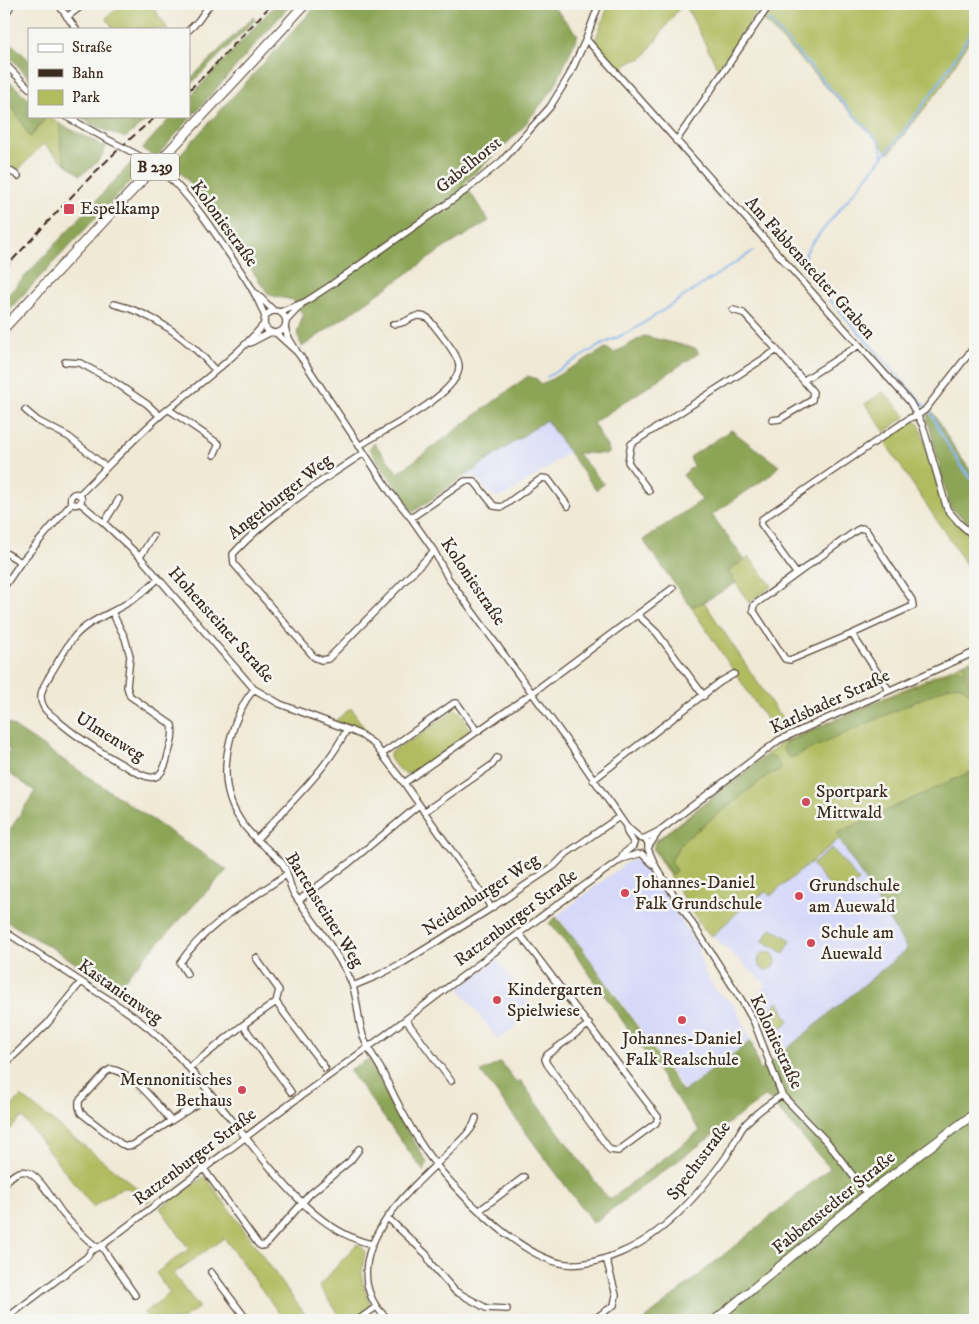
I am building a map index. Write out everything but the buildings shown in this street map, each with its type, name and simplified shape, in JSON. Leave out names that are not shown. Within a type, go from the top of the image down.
[{"type":"main road","name":"B 239","points":[[4,328],[244,72],[304,4]]},
{"type":"street","points":[[4,16],[12,4]]},
{"type":"street","points":[[58,4],[75,28]]},
{"type":"street","points":[[68,17],[84,4]]},
{"type":"street","points":[[190,29],[210,4]]},
{"type":"street","name":"Gabelhorst","points":[[277,312],[304,302],[465,191],[502,160],[550,107],[569,76],[599,4]]},
{"type":"street","points":[[676,141],[770,4]]},
{"type":"street","name":"Am Fabbenstedter Graben","points":[[586,39],[910,402],[923,426],[947,509],[975,537]]},
{"type":"street","points":[[4,63],[28,87]]},
{"type":"street","name":"Koloniestraße","points":[[69,118],[151,162],[175,183],[197,207],[254,291],[265,317]]},
{"type":"street","points":[[4,167],[18,176]]},
{"type":"street","name":"Koloniestraße","points":[[254,291],[277,312]]},
{"type":"street","name":"Gabelhorst","points":[[285,324],[304,302]]},
{"type":"street","points":[[114,304],[132,308],[172,330],[183,338],[215,370]]},
{"type":"street","points":[[733,310],[743,313],[814,392],[812,400],[780,418],[772,420]]},
{"type":"street","points":[[79,495],[106,466],[160,416],[246,345],[264,324],[265,317],[269,313],[277,312],[285,318],[285,324],[273,333],[246,345]]},
{"type":"street","points":[[359,446],[420,411],[440,396],[458,374],[457,358],[428,318],[421,315],[414,316],[401,324],[393,324]]},
{"type":"street","points":[[264,324],[273,333]]},
{"type":"street","name":"Koloniestraße","points":[[285,324],[287,335],[297,352],[390,492],[434,551],[448,578],[619,817],[648,847],[656,867],[752,1019],[782,1095],[828,1143],[867,1194]]},
{"type":"street","name":"Koloniestraße","points":[[273,333],[297,352]]},
{"type":"street","points":[[804,380],[859,345]]},
{"type":"street","points":[[796,573],[761,524],[762,519],[927,408],[975,346]]},
{"type":"street","points":[[649,491],[628,462],[631,444],[777,350]]},
{"type":"street","points":[[64,362],[80,363],[113,381],[147,404],[160,416]]},
{"type":"street","points":[[168,409],[219,444],[214,455]]},
{"type":"street","points":[[25,410],[38,421],[69,437],[106,466]]},
{"type":"street","name":"Angerburger Weg","points":[[364,453],[286,507],[244,542],[233,554],[234,564],[314,657],[321,660],[328,659],[434,551]]},
{"type":"street","points":[[411,518],[465,481],[474,481],[494,506],[502,506],[542,478],[548,480],[568,506]]},
{"type":"street","points":[[4,587],[21,562],[72,503],[72,495],[79,495]]},
{"type":"street","points":[[72,503],[75,505],[80,503],[82,500],[79,495]]},
{"type":"street","points":[[104,523],[119,499]]},
{"type":"street","name":"Hohensteiner Straße","points":[[80,503],[140,558],[254,689],[280,704],[361,735],[374,744],[404,783]]},
{"type":"street","points":[[862,528],[866,530],[912,600],[913,606],[852,634],[790,660],[785,659],[753,610],[754,605],[796,573],[862,528]]},
{"type":"street","points":[[140,558],[153,536]]},
{"type":"street","points":[[4,552],[21,562]]},
{"type":"street","name":"Ulmenweg","points":[[112,612],[125,638],[130,656],[127,687],[130,696],[172,725],[173,732],[165,768],[160,775],[155,777],[146,777],[136,773],[87,744],[45,709],[40,697],[42,688],[76,635],[91,623],[134,600],[158,578]]},
{"type":"street","points":[[490,909],[489,904],[404,783],[532,693],[673,588]]},
{"type":"street","points":[[638,615],[671,651],[704,696]]},
{"type":"street","points":[[852,634],[888,690]]},
{"type":"street","name":"Karlsbader Straße","points":[[633,844],[659,831],[779,740],[975,652]]},
{"type":"street","points":[[592,780],[734,674]]},
{"type":"street","name":"Bartensteiner Weg","points":[[254,689],[244,704],[232,732],[225,770],[227,791],[233,809],[243,825],[284,866],[292,892],[333,950],[353,986],[364,1037],[369,1046]]},
{"type":"street","points":[[382,754],[454,703],[457,703],[477,731]]},
{"type":"street","points":[[256,840],[319,772],[339,746],[347,729]]},
{"type":"street","points":[[424,812],[492,765],[497,758]]},
{"type":"street","points":[[299,900],[349,863],[419,805]]},
{"type":"street","name":"Neidenburger Weg","points":[[353,986],[404,962],[490,909],[554,866],[566,853],[619,817]]},
{"type":"street","name":"Koloniestraße","points":[[626,826],[633,849],[656,867]]},
{"type":"street","name":"Karlsbader Straße","points":[[640,854],[648,847],[659,831]]},
{"type":"street","name":"Ratzenburger Straße","points":[[621,859],[623,854],[633,844]]},
{"type":"street","name":"Ratzenburger Straße","points":[[6,1320],[99,1247],[406,1020],[519,933],[621,859],[640,854]]},
{"type":"street","points":[[187,974],[180,963],[189,949],[217,924],[287,874]]},
{"type":"street","name":"Kastanienweg","points":[[4,931],[132,1014],[159,1037],[189,1068],[296,1196],[330,1225],[362,1242],[372,1244]]},
{"type":"street","points":[[519,933],[589,1024],[658,1117],[656,1123],[618,1151],[610,1150],[545,1059],[547,1055],[589,1024]]},
{"type":"street","points":[[189,1068],[243,1025],[276,1002],[279,990],[256,958]]},
{"type":"street","points":[[4,1065],[47,1024],[80,982]]},
{"type":"street","points":[[276,1002],[325,1068]]},
{"type":"street","points":[[406,1020],[451,1082]]},
{"type":"street","points":[[243,1025],[291,1092]]},
{"type":"street","name":"Spechtstraße","points":[[369,1046],[399,1105],[424,1148],[448,1180],[480,1210],[527,1249],[566,1264],[585,1263],[606,1258],[638,1245],[687,1205],[726,1156],[748,1122],[765,1106],[782,1095]]},
{"type":"street","points":[[171,1121],[141,1087],[118,1070],[111,1069],[106,1072],[79,1101],[79,1107],[82,1112],[121,1144],[127,1146],[133,1145],[171,1121],[211,1095]]},
{"type":"street","name":"Fabbenstedter Straße","points":[[715,1320],[867,1194],[975,1113]]},
{"type":"street","points":[[391,1320],[376,1307],[369,1293],[366,1276],[367,1260],[372,1244],[388,1218],[436,1164],[467,1133],[475,1123],[476,1118]]},
{"type":"street","points":[[204,1170],[258,1244],[262,1246],[265,1245],[310,1194],[350,1162],[359,1149]]},
{"type":"street","points":[[4,1184],[14,1174],[22,1171],[29,1172],[36,1177],[63,1214],[90,1243],[99,1247],[135,1295]]},
{"type":"street","points":[[480,1210],[524,1177]]},
{"type":"street","points":[[388,1218],[427,1255],[431,1264],[455,1291],[486,1308],[507,1309]]},
{"type":"street","points":[[593,1320],[614,1305],[616,1295],[606,1258]]},
{"type":"street","points":[[211,1272],[247,1320]]},
{"type":"street","points":[[358,1320],[376,1307]]},
{"type":"shaded area","points":[[546,420],[568,452],[539,474],[508,494],[497,497],[487,491],[477,478],[472,476],[461,478]]},
{"type":"shaded area","name":"Schule am Auewald","points":[[839,839],[907,949],[787,1048],[761,1015],[769,1008],[756,996],[766,984],[712,936],[753,899],[766,891],[770,896]]},
{"type":"shaded area","points":[[634,859],[644,863],[697,945],[704,971],[716,991],[734,1005],[751,1040],[684,1090],[582,947],[557,916],[626,863]]},
{"type":"shaded area","name":"Kindergarten Spielwiese","points":[[497,960],[535,1012],[498,1040],[459,988]]},
{"type":"green space","points":[[123,4],[151,4],[167,28],[113,28],[106,18]]},
{"type":"green space","points":[[276,4],[291,4],[156,157],[142,149],[170,118],[190,118],[190,97]]},
{"type":"green space","points":[[318,4],[551,4],[578,35],[554,88],[519,132],[464,183],[489,221],[444,248],[302,347],[297,333],[303,315],[293,300],[269,295],[199,193],[172,163]]},
{"type":"green space","points":[[609,4],[682,4],[643,58],[631,61],[619,73],[595,41]]},
{"type":"green space","points":[[685,4],[750,4],[757,12],[718,69]]},
{"type":"green space","points":[[773,4],[975,4],[975,37],[972,35],[943,85],[889,153],[762,19]]},
{"type":"green space","points":[[253,17],[255,20],[190,85],[190,79]]},
{"type":"green space","points":[[12,44],[28,59],[28,77],[9,56]]},
{"type":"green space","points":[[4,77],[28,98],[28,118],[45,118],[30,137],[7,98],[4,99]]},
{"type":"green space","points":[[7,97],[31,137],[45,118],[50,118],[60,124],[61,149],[66,164],[43,144],[18,170],[4,162],[4,144],[9,134],[4,120],[4,99]]},
{"type":"green space","points":[[81,118],[150,118],[125,138]]},
{"type":"green space","points":[[60,124],[106,147],[96,163],[80,175],[66,164],[61,149]]},
{"type":"green space","points":[[131,163],[141,170],[4,315],[4,299]]},
{"type":"green space","points":[[644,336],[695,348],[699,353],[593,423],[610,452],[607,454],[577,453],[604,484],[596,490],[546,420],[413,512],[369,448],[374,443],[398,473],[528,376],[537,379],[541,385],[606,348],[614,353]]},
{"type":"green space","points":[[883,392],[906,416],[885,432],[865,404]]},
{"type":"green space","points":[[932,411],[975,477],[975,529],[950,507],[927,417]]},
{"type":"green space","points":[[915,421],[919,424],[945,511],[975,540],[975,578],[884,441]]},
{"type":"green space","points":[[731,430],[779,466],[769,476],[712,515],[744,559],[728,571],[736,583],[704,602],[691,607],[643,540],[702,500],[683,475],[693,466],[690,457]]},
{"type":"green space","points":[[749,557],[772,586],[749,603],[728,571]]},
{"type":"green space","points":[[704,602],[788,728],[776,734],[691,607]]},
{"type":"green space","points":[[975,658],[975,683],[971,684],[963,663]]},
{"type":"green space","name":"Sportpark Mittwald","points":[[963,663],[971,684],[975,683],[975,770],[838,833],[839,839],[770,896],[766,891],[754,900],[752,899],[712,936],[703,929],[653,849],[654,842],[781,743]]},
{"type":"green space","points":[[957,668],[963,670],[968,684],[975,685],[975,696],[959,685],[950,686],[793,757],[788,757],[783,748],[785,743]]},
{"type":"green space","points":[[351,708],[368,734],[367,735],[335,721]]},
{"type":"green space","points":[[453,709],[460,712],[466,719],[469,727],[468,734],[413,773],[409,774],[399,770],[390,758],[390,753],[409,740],[413,740],[452,712]]},
{"type":"green space","points":[[4,720],[227,870],[114,990],[59,952],[4,920],[4,839],[35,791],[4,770],[4,758],[10,749],[4,746]]},
{"type":"green space","points":[[768,756],[774,757],[781,768],[779,772],[771,773],[682,842],[671,861],[676,871],[671,875],[655,850],[657,841]]},
{"type":"green space","points":[[975,770],[975,1320],[644,1320],[830,1168],[766,1096],[593,1223],[481,1072],[501,1062],[516,1082],[520,1080],[609,1200],[700,1131],[574,952],[549,923],[556,917],[581,947],[683,1092],[751,1041],[760,1071],[907,949],[837,833]]},
{"type":"green space","points":[[832,848],[859,881],[839,897],[812,865]]},
{"type":"green space","points":[[771,928],[791,940],[784,953],[763,941]]},
{"type":"green space","points":[[767,952],[773,955],[776,961],[773,967],[767,970],[761,967],[758,961],[761,955]]},
{"type":"green space","points":[[779,1002],[789,1022],[775,1033],[761,1015]]},
{"type":"green space","points":[[369,1059],[394,1108],[427,1163],[424,1172],[349,1070]]},
{"type":"green space","points":[[21,1096],[151,1199],[147,1202],[132,1190],[124,1188],[119,1189],[93,1207],[22,1117],[4,1136],[4,1115]]},
{"type":"green space","points":[[205,1176],[309,1320],[284,1320],[224,1238],[173,1274],[199,1307],[182,1320],[149,1320],[144,1313],[170,1293],[156,1273],[189,1249],[160,1208]]},
{"type":"green space","points":[[357,1244],[365,1251],[362,1273],[363,1284],[371,1307],[354,1320],[343,1320],[319,1286]]},
{"type":"waterway","points":[[753,4],[758,9]]},
{"type":"waterway","points":[[767,19],[880,143],[883,155]]},
{"type":"waterway","points":[[975,24],[939,83],[897,139],[809,247],[803,263],[806,273],[931,413],[951,450],[975,484]]},
{"type":"waterway","points":[[547,377],[599,346],[633,330],[753,251]]},
{"type":"railway","points":[[190,89],[272,4]]},
{"type":"railway","points":[[4,269],[59,209],[116,152],[155,118]]},
{"type":"place","name":"Espelkamp","points":[[69,209]]},
{"type":"place","name":"Sportpark Mittwald","points":[[806,802]]},
{"type":"place","name":"Johannes-Daniel Falk Grundschule","points":[[625,893]]},
{"type":"place","name":"Grundschule am Auewald","points":[[799,896]]},
{"type":"place","name":"Schule am Auewald","points":[[811,943]]},
{"type":"place","name":"Kindergarten Spielwiese","points":[[497,1000]]},
{"type":"place","name":"Johannes-Daniel Falk Realschule","points":[[682,1020]]},
{"type":"place","name":"Mennonitisches Bethaus","points":[[242,1090]]}]
